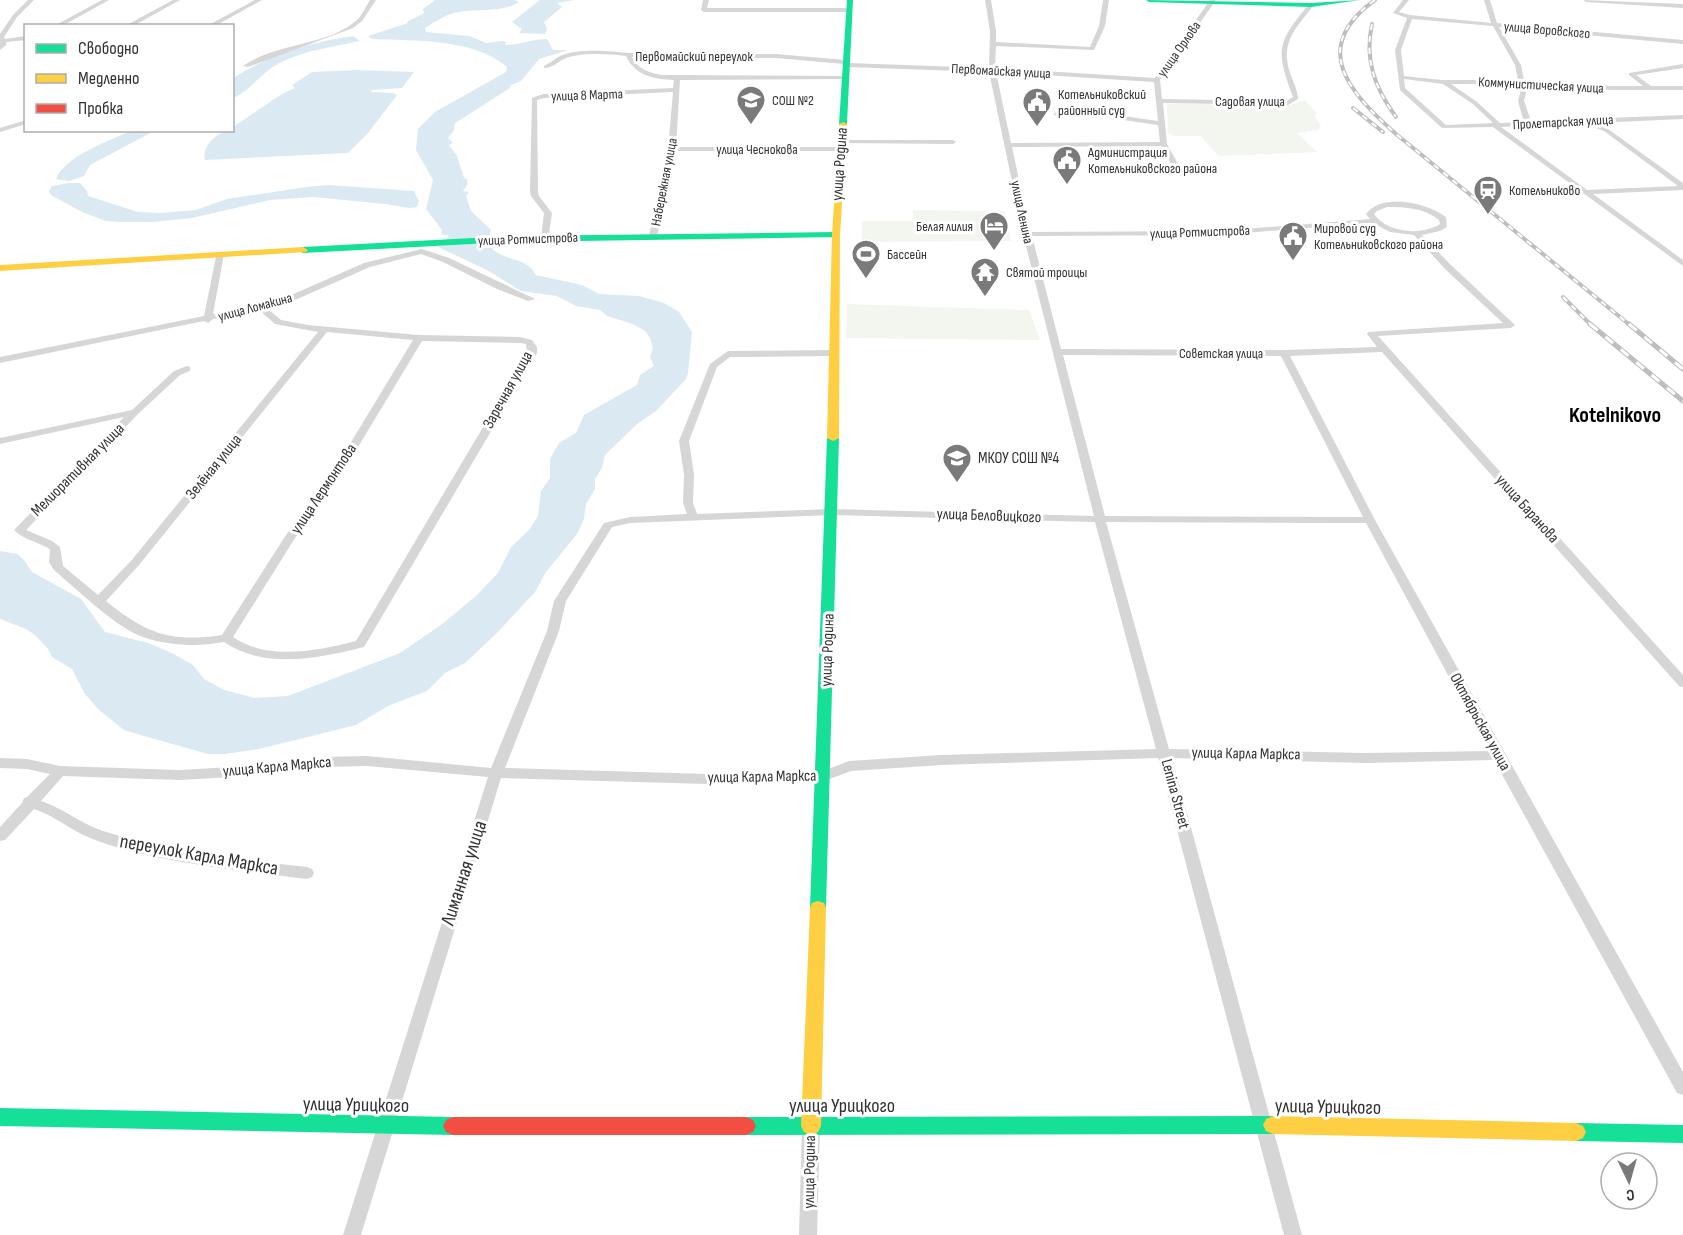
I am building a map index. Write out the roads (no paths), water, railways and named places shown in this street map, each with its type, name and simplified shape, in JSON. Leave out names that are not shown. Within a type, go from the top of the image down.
[{"type":"street","points":[[0,48],[3,44],[1,37],[15,16],[31,0]]},
{"type":"street","points":[[61,24],[106,0]]},
{"type":"street","points":[[132,24],[177,0]]},
{"type":"street","points":[[214,24],[259,0]]},
{"type":"street","points":[[246,66],[272,54],[333,34],[355,24],[373,0]]},
{"type":"street","points":[[706,0],[704,10],[849,5]]},
{"type":"street","name":"улица Ленина","points":[[988,0],[993,44],[992,70],[1026,234],[1058,352]]},
{"type":"street","points":[[993,44],[1092,50],[1102,26],[1106,0]]},
{"type":"street","points":[[1149,0],[1311,5],[1357,0]]},
{"type":"street","points":[[1400,76],[1398,50],[1410,17],[1396,13],[1406,0]]},
{"type":"street","points":[[1487,0],[1495,25],[1518,65],[1521,100],[1528,124]]},
{"type":"street","points":[[1586,0],[1683,6]]},
{"type":"street","name":"улица Орлова","points":[[1159,101],[1157,80],[1212,2]]},
{"type":"street","name":"улица Родина","points":[[808,1235],[832,512],[832,353],[849,5]]},
{"type":"street","name":"Садовая улица","points":[[1159,101],[1279,103],[1292,101],[1296,98],[1281,59],[1288,34],[1311,5]]},
{"type":"street","points":[[8,16],[15,16]]},
{"type":"street","name":"улица Воровского","points":[[1410,17],[1683,42]]},
{"type":"street","points":[[1,40],[24,38]]},
{"type":"street","name":"Первомайский переулок","points":[[546,67],[556,63],[560,58],[571,55],[606,52],[628,55],[776,56],[846,68]]},
{"type":"street","points":[[628,55],[635,66],[649,76],[677,78]]},
{"type":"street","points":[[1649,88],[1631,74],[1683,66]]},
{"type":"street","name":"Первомайская улица","points":[[677,78],[846,68],[992,70],[1157,80]]},
{"type":"street","name":"Коммунистическая улица","points":[[1400,76],[1442,82],[1520,82],[1683,88]]},
{"type":"street","name":"Пролетарская улица","points":[[1400,76],[1405,93],[1444,127],[1683,117]]},
{"type":"street","name":"Набережная улица","points":[[653,236],[672,149],[677,78]]},
{"type":"street","points":[[1442,82],[1475,103],[1497,125],[1683,264]]},
{"type":"street","name":"улица 8 Марта","points":[[545,238],[548,213],[535,196],[534,191],[534,99],[543,96],[596,96],[677,90]]},
{"type":"street","points":[[1159,101],[1164,144],[1180,175]]},
{"type":"street","points":[[1056,114],[1096,114],[1161,123]]},
{"type":"street","points":[[1585,121],[1606,130],[1683,187]]},
{"type":"street","points":[[0,130],[24,123]]},
{"type":"street","name":"улица Чеснокова","points":[[672,149],[953,142]]},
{"type":"street","points":[[1007,145],[1164,144]]},
{"type":"street","points":[[1585,192],[1683,187]]},
{"type":"street","points":[[1394,205],[1428,210],[1439,215],[1445,222],[1438,230],[1416,233],[1395,230],[1374,221],[1371,218],[1371,211],[1394,205]]},
{"type":"street","name":"улица Ротмистрова","points":[[1026,234],[1219,233],[1374,221]]},
{"type":"street","name":"улица Баранова","points":[[1416,233],[1448,267],[1511,325],[1371,334],[1683,683]]},
{"type":"street","name":"улица Ротмистрова","points":[[0,268],[510,239],[836,235]]},
{"type":"street","name":"улица Ломакина","points":[[0,360],[208,320],[261,307],[292,298],[367,265],[422,251],[531,299]]},
{"type":"street","points":[[208,320],[220,254]]},
{"type":"street","name":"Заречная улица","points":[[226,638],[234,646],[270,655],[321,652],[360,644],[532,353],[529,342],[520,340],[419,338],[324,330],[278,322],[261,307]]},
{"type":"street","name":"Зелёная улица","points":[[100,600],[135,563],[324,330]]},
{"type":"street","name":"улица Лермонтова","points":[[226,638],[290,538],[347,457],[419,338]]},
{"type":"street","name":"Советская улица","points":[[1058,352],[1284,353],[1384,349]]},
{"type":"street","name":"Lenina Street","points":[[1058,352],[1100,519],[1293,1235]]},
{"type":"street","points":[[693,517],[688,503],[689,475],[684,441],[713,366],[728,354],[832,353]]},
{"type":"street","name":"Октябрьская улица","points":[[1284,353],[1370,520],[1683,1088]]},
{"type":"street","name":"Мелиоративная улица","points":[[187,369],[177,373],[135,412],[20,530],[26,536],[49,542],[56,549],[54,562],[58,568],[118,617],[141,632],[161,638],[193,642],[226,638]]},
{"type":"street","name":"Мелиоративная улица","points":[[0,441],[135,412]]},
{"type":"street","name":"улица Беловицкого","points":[[608,525],[630,519],[832,512],[1100,519],[1370,520]]},
{"type":"street","name":"Лиманная улица","points":[[352,1235],[384,1126],[496,772],[554,632],[560,601],[608,525]]},
{"type":"street","name":"улица Карла Маркса","points":[[0,763],[27,764],[60,771],[179,775],[232,772],[322,762],[367,761],[496,772],[708,779],[824,776],[849,766],[1163,753],[1366,758],[1498,755]]},
{"type":"street","points":[[0,836],[60,771]]},
{"type":"street","name":"переулок Карла Маркса","points":[[29,802],[51,809],[94,834],[144,849],[240,866],[307,873]]},
{"type":"street","name":"улица Урицкого","points":[[0,1117],[384,1126],[1265,1125],[1683,1134]]},
{"type":"railway","points":[[1375,0],[1355,18],[1344,35],[1340,53],[1343,70],[1351,86],[1364,103],[1396,134],[1631,326]]},
{"type":"railway","points":[[1372,24],[1369,50],[1373,73],[1382,95],[1396,117]]},
{"type":"railway","points":[[1353,108],[1383,132]]},
{"type":"railway","points":[[1563,297],[1590,324]]},
{"type":"railway","points":[[1590,324],[1683,401]]},
{"type":"railway","points":[[1629,324],[1683,369]]},
{"type":"place","name":"СОШ №2","points":[[751,126]]},
{"type":"place","name":"Котельниковский районный суд","points":[[1037,128]]},
{"type":"place","name":"Администрация Котельниковского района","points":[[1067,186]]},
{"type":"place","name":"Котельниково","points":[[1488,216]]},
{"type":"place","name":"Белая лилия","points":[[994,252]]},
{"type":"place","name":"Мировой суд Котельниковского района","points":[[1293,262]]},
{"type":"place","name":"Бассейн","points":[[866,280]]},
{"type":"place","name":"Святой троицы","points":[[985,298]]},
{"type":"place","name":"МКОУ СОШ №4","points":[[957,484]]},
{"type":"district","name":"Kotelnikovo","points":[[1615,415]]}]
